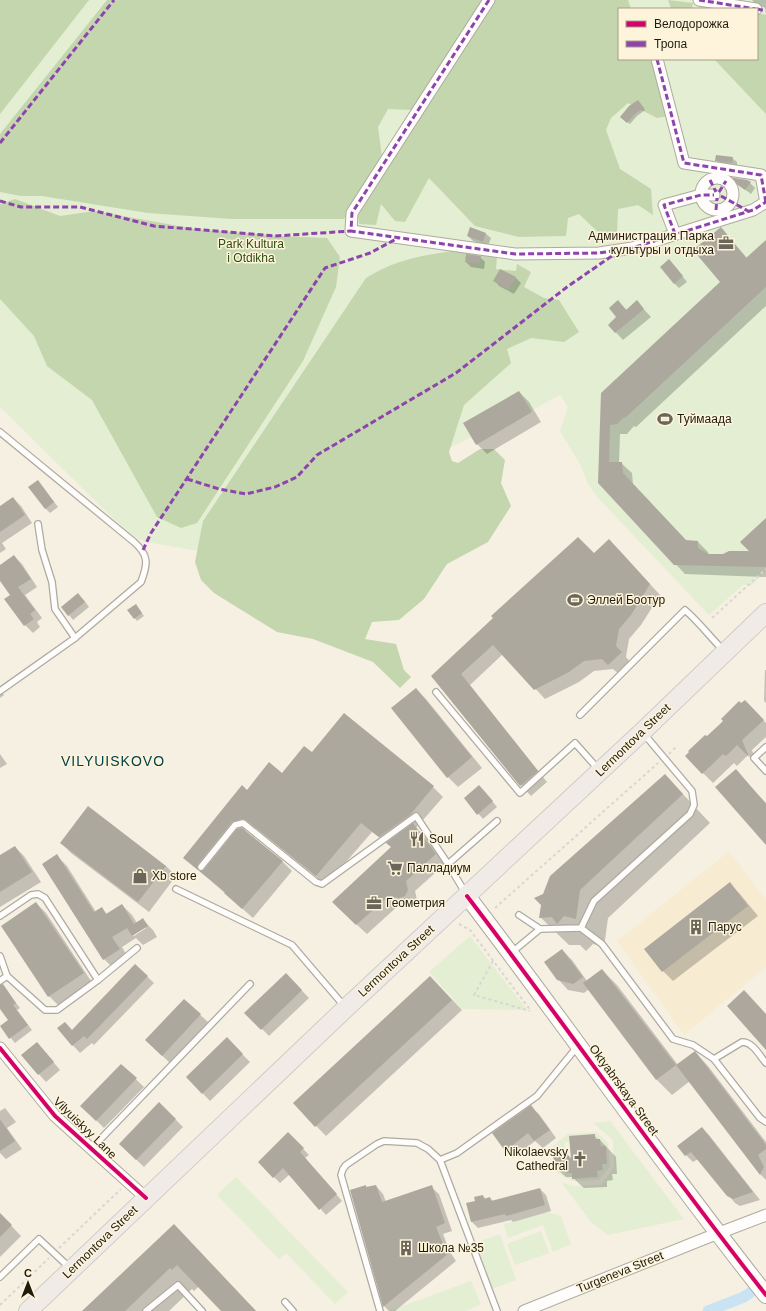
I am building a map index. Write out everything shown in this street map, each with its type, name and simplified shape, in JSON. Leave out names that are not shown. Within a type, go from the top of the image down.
[{"type":"main road","name":"Lermontova Street","points":[[34,1307],[71,1269],[346,1008],[642,732],[766,613]]},
{"type":"street","points":[[489,0],[352,213],[350,231],[514,254],[599,254],[632,248],[748,211],[766,202],[761,175],[684,163],[657,60]]},
{"type":"street","points":[[699,0],[751,8]]},
{"type":"street","points":[[720,178],[726,181],[733,190],[731,202],[724,209],[716,210],[707,206],[701,195],[704,186],[710,180],[720,178]]},
{"type":"street","points":[[710,180],[717,195],[716,210]]},
{"type":"street","points":[[717,195],[726,181]]},
{"type":"street","points":[[675,234],[664,205],[701,195],[717,195],[748,211]]},
{"type":"street","name":"Oktyabrskaya Street","points":[[467,896],[579,1045],[717,1234],[766,1295]]},
{"type":"street","name":"Vilyuiskyy Lane","points":[[0,1048],[55,1116],[146,1198]]},
{"type":"street","name":"Turgeneva Street","points":[[524,1311],[766,1215]]},
{"type":"lane","points":[[0,432],[143,550],[146,561],[145,571],[141,582],[75,638],[0,691]]},
{"type":"lane","points":[[38,524],[44,556],[52,582],[55,609],[75,638]]},
{"type":"lane","points":[[580,715],[685,610],[697,621],[702,629],[724,652]]},
{"type":"lane","points":[[436,692],[520,793],[575,743],[600,771]]},
{"type":"lane","points":[[581,928],[594,901],[690,814],[694,805],[692,791],[642,732]]},
{"type":"lane","points":[[766,747],[754,758],[766,771]]},
{"type":"lane","points":[[201,867],[235,825],[243,823],[316,882],[322,884],[416,816],[467,896]]},
{"type":"lane","points":[[448,864],[497,821]]},
{"type":"lane","points":[[176,889],[292,945],[346,1008]]},
{"type":"lane","points":[[0,916],[31,895],[38,894],[45,898],[98,980]]},
{"type":"lane","points":[[519,915],[540,929],[581,928],[602,944],[673,1039],[693,1045],[714,1059],[760,1118],[766,1122]]},
{"type":"lane","points":[[510,954],[540,929]]},
{"type":"lane","points":[[0,956],[7,976],[46,1010],[57,1010],[98,980],[137,948]]},
{"type":"lane","points":[[0,981],[7,976]]},
{"type":"lane","points":[[91,1149],[250,984]]},
{"type":"lane","points":[[714,1059],[742,1042],[746,1042],[751,1045],[766,1063]]},
{"type":"lane","points":[[440,1160],[457,1153],[536,1096],[579,1045]]},
{"type":"lane","points":[[380,1311],[341,1175],[343,1169],[370,1148],[384,1141],[417,1143],[428,1149],[440,1160],[497,1311]]},
{"type":"lane","points":[[0,1277],[39,1239],[71,1269]]},
{"type":"lane","points":[[146,1311],[178,1285],[202,1311]]},
{"type":"lane","points":[[285,1302],[293,1311]]},
{"type":"path","points":[[712,618],[766,569]]},
{"type":"path","points":[[495,908],[676,747]]},
{"type":"path","points":[[459,924],[470,930],[531,1011],[474,995],[493,961]]},
{"type":"path","points":[[0,1306],[121,1190],[124,1178]]},
{"type":"shaded area","points":[[729,851],[766,900],[766,967],[684,1035],[617,941]]},
{"type":"green space","name":"Park Kultura i Otdikha","points":[[0,0],[766,0],[766,571],[752,585],[743,585],[709,615],[600,500],[588,484],[581,466],[560,431],[568,407],[560,395],[532,410],[529,410],[223,555],[152,543],[132,537],[0,407]]},
{"type":"green space","points":[[0,0],[89,0],[0,114]]},
{"type":"green space","points":[[107,0],[484,0],[414,110],[388,109],[378,127],[382,157],[344,219],[232,219],[148,213],[42,196],[21,196],[0,192],[0,134]]},
{"type":"green space","points":[[495,0],[628,0],[631,8],[618,8],[618,60],[654,60],[670,116],[657,118],[628,103],[611,118],[606,130],[620,169],[651,189],[653,215],[638,205],[618,209],[617,234],[599,233],[579,214],[568,218],[566,236],[519,237],[475,226],[429,178],[405,222],[395,221],[381,204],[376,225],[359,224],[358,213]]},
{"type":"green space","points":[[668,0],[693,3],[692,8],[671,8]]},
{"type":"green space","points":[[758,13],[766,15],[766,114],[715,60],[758,60]]},
{"type":"green space","points":[[15,199],[60,216],[95,211],[195,229],[280,236],[327,238],[340,257],[336,287],[303,361],[197,523],[181,528],[157,517],[92,400],[47,366],[34,336],[0,299],[0,204]]},
{"type":"green space","points":[[454,251],[497,257],[496,269],[516,271],[517,264],[531,272],[524,287],[544,298],[559,300],[579,332],[564,342],[531,338],[507,349],[511,363],[464,405],[449,452],[452,461],[458,463],[480,449],[494,449],[505,460],[501,483],[511,506],[488,542],[447,564],[424,599],[399,620],[372,622],[365,639],[396,644],[404,670],[411,677],[400,688],[373,662],[313,639],[277,632],[214,593],[201,580],[195,562],[203,521],[366,278],[387,267],[409,259]]},
{"type":"green space","points":[[470,936],[527,1010],[462,1009],[429,972]]},
{"type":"green space","points":[[610,1121],[684,1219],[608,1235],[592,1223],[561,1182],[572,1186],[601,1185],[614,1167],[613,1140],[593,1123]]},
{"type":"green space","points":[[596,1132],[608,1143],[610,1166],[599,1180],[572,1181],[552,1170],[552,1164],[566,1167],[567,1173],[572,1173],[573,1179],[598,1177],[597,1171],[603,1170],[602,1164],[607,1164],[606,1146],[601,1146],[600,1139],[565,1142],[565,1149],[553,1150],[553,1154],[551,1154],[551,1148],[568,1134]]},
{"type":"green space","points":[[236,1177],[348,1292],[335,1304],[286,1253],[279,1259],[217,1195]]},
{"type":"green space","points":[[547,1212],[561,1216],[571,1244],[553,1252],[543,1225],[508,1238],[504,1224]]},
{"type":"green space","points":[[541,1231],[549,1253],[515,1265],[507,1244]]},
{"type":"green space","points":[[500,1234],[516,1280],[491,1289],[475,1243]]},
{"type":"green space","points":[[471,1281],[481,1304],[466,1311],[389,1311]]},
{"type":"building","points":[[638,100],[644,108],[635,114],[627,123],[620,117],[629,106]]},
{"type":"building","points":[[716,155],[733,157],[732,163],[715,161]]},
{"type":"building","points":[[728,178],[751,182],[745,190]]},
{"type":"building","points":[[470,227],[486,233],[483,242],[467,236]]},
{"type":"building","points":[[721,227],[746,258],[766,240],[766,287],[625,418],[624,417],[617,424],[610,425],[609,462],[622,462],[623,473],[686,540],[698,541],[698,548],[709,554],[723,554],[729,551],[749,551],[740,542],[766,518],[766,567],[674,565],[598,483],[601,393],[720,282],[693,250]]},
{"type":"building","points":[[466,254],[481,256],[480,264],[465,262]]},
{"type":"building","points":[[669,259],[683,276],[674,284],[660,267]]},
{"type":"building","points":[[500,269],[516,277],[509,290],[493,281]]},
{"type":"building","points":[[618,300],[626,310],[637,300],[644,309],[615,333],[608,325],[616,317],[609,308]]},
{"type":"building","points":[[519,391],[532,412],[476,445],[463,423]]},
{"type":"building","points":[[38,480],[54,502],[45,509],[28,487]]},
{"type":"building","points":[[13,497],[25,515],[0,532],[0,506]]},
{"type":"building","name":"Эллей Боотур","points":[[578,537],[594,553],[609,539],[650,584],[631,615],[619,629],[616,646],[622,652],[608,665],[602,659],[584,661],[569,672],[534,690],[493,645],[461,674],[538,771],[520,786],[431,676],[493,618],[491,616]]},
{"type":"building","points":[[14,555],[31,579],[18,587],[35,610],[30,614],[34,619],[24,626],[4,599],[10,595],[0,581],[0,565]]},
{"type":"building","points":[[78,593],[85,602],[68,616],[61,607]]},
{"type":"building","points":[[136,604],[142,613],[134,619],[127,610]]},
{"type":"building","points":[[416,688],[472,757],[447,778],[391,708]]},
{"type":"building","points":[[745,700],[764,720],[742,740],[749,757],[737,745],[726,756],[723,754],[702,774],[685,756],[689,752],[688,751],[705,735],[707,736],[723,721],[721,719],[739,701],[741,703]]},
{"type":"building","points":[[344,713],[434,786],[410,815],[379,837],[361,823],[316,876],[246,820],[242,819],[232,822],[198,864],[197,868],[199,871],[183,858],[242,785],[247,790],[269,762],[282,773],[304,746],[312,752]]},
{"type":"building","points":[[736,769],[766,804],[766,845],[715,787]]},
{"type":"building","points":[[665,774],[683,794],[580,890],[576,919],[564,916],[557,924],[552,917],[539,918],[541,905],[534,898],[543,894],[550,876]]},
{"type":"building","points":[[479,785],[493,801],[477,815],[464,798]]},
{"type":"building","points":[[88,806],[166,866],[138,902],[60,843]]},
{"type":"building","name":"Палладиум","points":[[413,823],[436,854],[406,881],[408,890],[405,896],[399,898],[389,896],[356,925],[332,902],[391,847],[386,843]]},
{"type":"building","points":[[242,828],[283,861],[242,909],[224,893],[225,892],[199,871],[204,870],[237,829]]},
{"type":"building","points":[[15,846],[32,872],[0,892],[0,855]]},
{"type":"building","points":[[57,854],[94,912],[102,907],[106,914],[122,904],[134,924],[143,918],[148,926],[132,936],[127,928],[112,937],[120,949],[103,960],[42,864]]},
{"type":"building","name":"Парус","points":[[730,882],[748,906],[662,972],[644,949]]},
{"type":"building","points":[[36,902],[84,973],[48,997],[1,926]]},
{"type":"building","points":[[562,949],[583,977],[573,984],[557,980],[544,962]]},
{"type":"building","points":[[135,964],[148,976],[87,1039],[84,1036],[72,1046],[57,1028],[65,1022],[72,1030]]},
{"type":"building","points":[[602,969],[676,1065],[656,1080],[583,983]]},
{"type":"building","points":[[286,973],[302,990],[261,1030],[244,1013]]},
{"type":"building","points":[[430,976],[452,1000],[315,1127],[293,1103]]},
{"type":"building","points":[[3,984],[16,1003],[13,1005],[28,1025],[9,1039],[0,1026],[8,1020],[0,1009],[0,985]]},
{"type":"building","points":[[744,990],[766,1014],[766,1050],[727,1006]]},
{"type":"building","points":[[184,999],[201,1014],[162,1056],[145,1040]]},
{"type":"building","points":[[227,1037],[243,1054],[202,1094],[186,1077]]},
{"type":"building","points":[[37,1042],[54,1062],[38,1075],[21,1055]]},
{"type":"building","points":[[695,1051],[766,1145],[766,1149],[758,1155],[764,1167],[760,1175],[676,1065]]},
{"type":"building","points":[[121,1064],[137,1078],[96,1121],[80,1106]]},
{"type":"building","points":[[159,1102],[176,1119],[136,1160],[119,1144]]},
{"type":"building","points":[[531,1105],[550,1130],[534,1141],[528,1133],[505,1151],[492,1133]]},
{"type":"building","points":[[0,1119],[15,1141],[0,1151]]},
{"type":"building","points":[[702,1127],[753,1192],[733,1199],[727,1196],[691,1152],[685,1156],[677,1146]]},
{"type":"building","points":[[288,1132],[304,1148],[300,1152],[337,1194],[319,1210],[283,1168],[273,1178],[258,1162]]},
{"type":"building","name":"Nikolaevsky Cathedral","points":[[595,1134],[595,1139],[600,1139],[601,1146],[606,1146],[607,1164],[602,1164],[603,1170],[597,1171],[598,1177],[572,1179],[572,1173],[567,1173],[566,1167],[554,1168],[553,1150],[563,1149],[571,1159],[569,1136]]},
{"type":"building","name":"Школа №35","points":[[366,1185],[366,1187],[376,1185],[382,1202],[432,1185],[445,1223],[436,1227],[443,1244],[449,1253],[383,1307],[350,1190]]},
{"type":"building","points":[[540,1188],[545,1205],[506,1216],[505,1214],[471,1222],[466,1203],[475,1201],[474,1197],[483,1195],[484,1199],[490,1197],[491,1201]]},
{"type":"building","points":[[0,1213],[12,1225],[0,1237]]},
{"type":"building","points":[[174,1224],[256,1311],[221,1311],[177,1265],[172,1270],[170,1268],[125,1311],[82,1311]]},
{"type":"waterway","points":[[708,1311],[744,1297],[751,1292]]},
{"type":"marked path","points":[[0,143],[114,0]]},
{"type":"marked path","points":[[489,0],[352,213],[351,231],[515,254],[599,253],[632,248],[753,210],[766,202]]},
{"type":"marked path","points":[[699,0],[750,8]]},
{"type":"marked path","points":[[758,9],[766,11]]},
{"type":"marked path","points":[[657,60],[684,163],[761,175],[766,203]]},
{"type":"marked path","points":[[710,180],[716,192]]},
{"type":"marked path","points":[[719,192],[726,181]]},
{"type":"marked path","points":[[675,234],[664,205],[701,195],[714,195]]},
{"type":"marked path","points":[[721,196],[748,211]]},
{"type":"marked path","points":[[716,210],[717,198]]},
{"type":"marked path","points":[[0,201],[21,207],[80,207],[154,226],[275,236],[351,231]]},
{"type":"marked path","points":[[143,550],[151,533],[325,268],[370,253],[398,238]]},
{"type":"marked path","points":[[187,479],[219,489],[246,494],[275,487],[297,477],[317,455],[456,373],[567,287],[619,251]]},
{"type":"cycle path","points":[[467,896],[690,1196],[766,1295]]},
{"type":"cycle path","points":[[0,1048],[55,1116],[146,1198]]},
{"type":"place","name":"Администрация Парка культуры и отдыха","points":[[726,243]]},
{"type":"place","name":"Туймаада","points":[[665,419]]},
{"type":"place","name":"Эллей Боотур","points":[[575,600]]},
{"type":"place","name":"Soul","points":[[417,839]]},
{"type":"place","name":"Палладиум","points":[[395,868]]},
{"type":"place","name":"Xb store","points":[[140,876]]},
{"type":"place","name":"Геометрия","points":[[374,903]]},
{"type":"place","name":"Парус","points":[[696,927]]},
{"type":"place","name":"Nikolaevsky Cathedral","points":[[580,1159]]},
{"type":"place","name":"Школа №35","points":[[406,1248]]},
{"type":"district","name":"VILYUISKOVO","points":[[113,761]]}]
